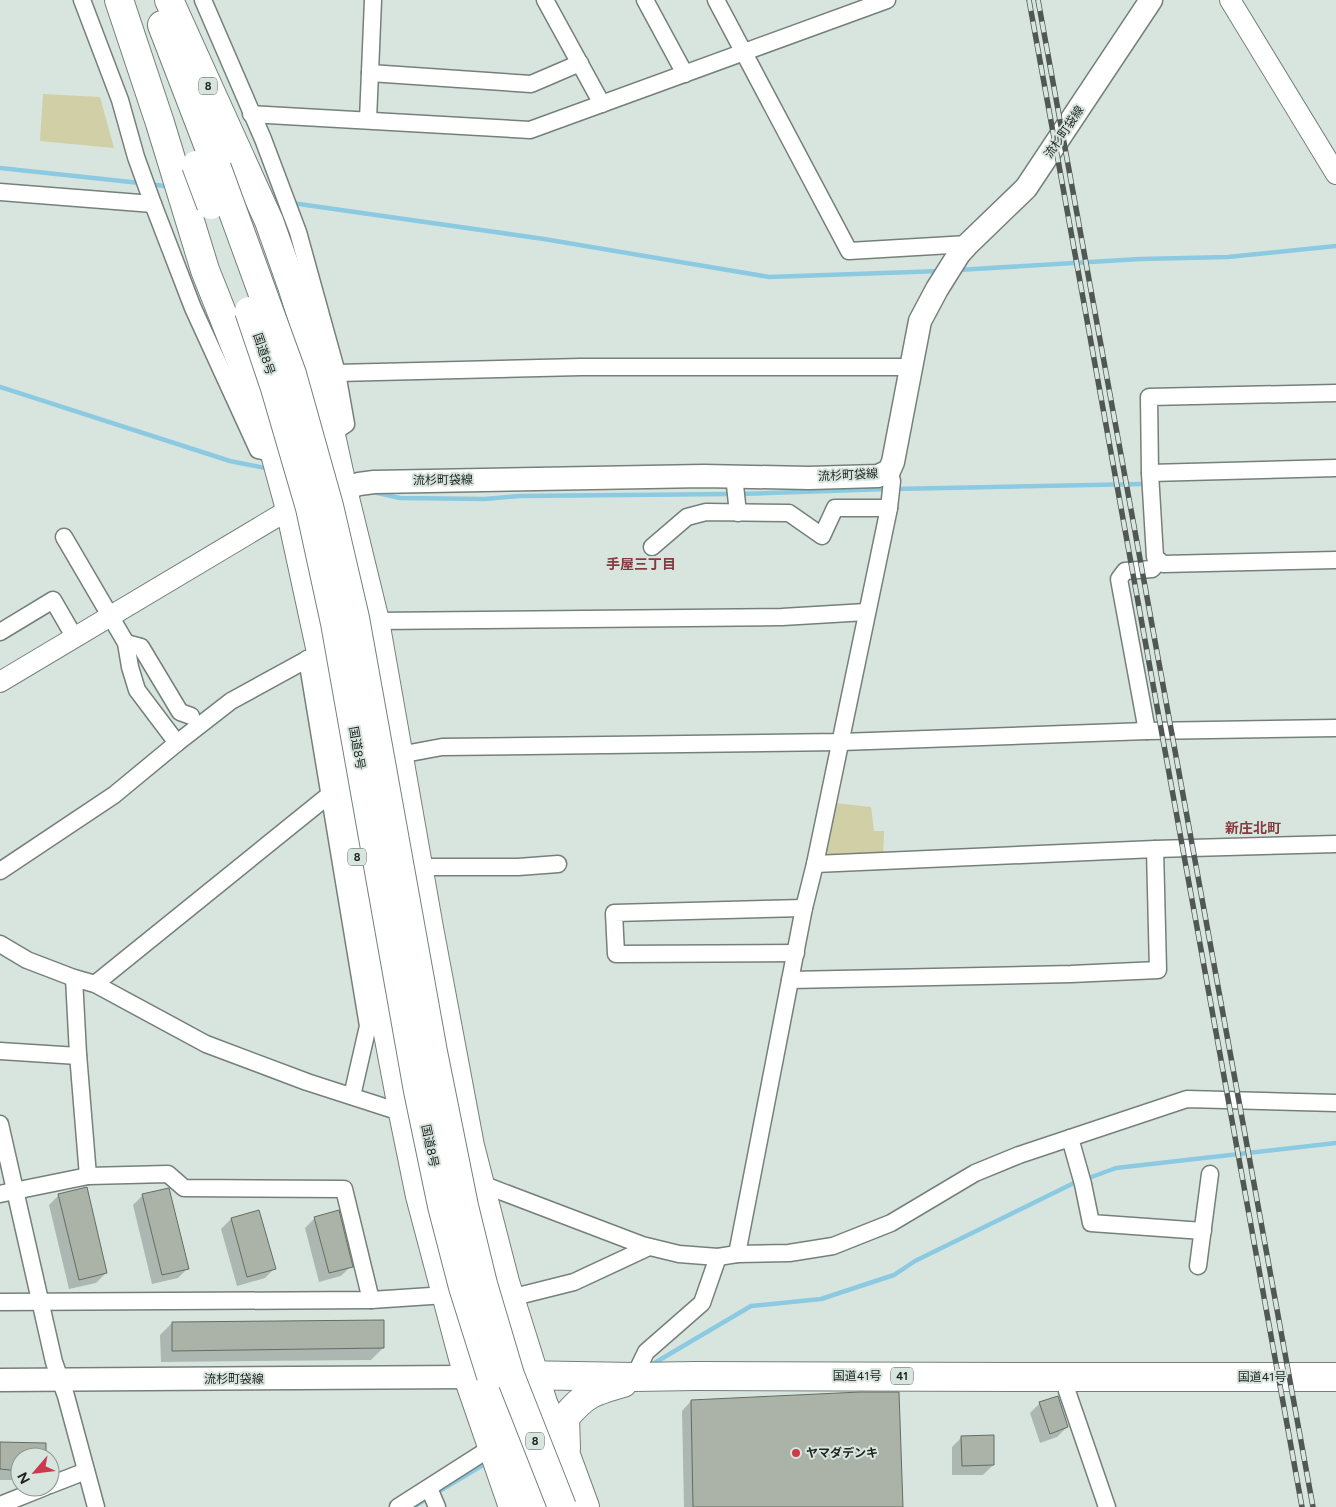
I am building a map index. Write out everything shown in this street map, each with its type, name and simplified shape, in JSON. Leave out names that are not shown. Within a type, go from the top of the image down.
[{"type":"highway","name":"8","points":[[119,0],[160,122],[205,270],[260,411],[275,454],[290,509],[337,792],[420,1196],[468,1377],[513,1507]]},
{"type":"highway","name":"国道8号","points":[[131,0],[217,219],[275,388],[310,508],[335,624],[418,1091],[442,1206],[463,1287],[491,1376],[541,1507]]},
{"type":"highway","name":"国道8号","points":[[152,0],[292,374],[330,506],[355,618],[433,1052],[482,1284],[510,1375],[562,1507]]},
{"type":"highway","name":"8","points":[[169,0],[269,221],[312,349],[343,490],[375,621],[470,1146],[510,1298],[534,1375],[543,1403],[567,1458],[585,1507]]},
{"type":"highway","name":"国道41号","points":[[468,1377],[534,1375],[640,1377],[1336,1377]]},
{"type":"highway","points":[[567,1458],[564,1437],[565,1418],[577,1404],[593,1392],[640,1377]]},
{"type":"main road","name":"流杉町袋線","points":[[290,509],[343,490],[374,482],[734,480],[878,476],[889,471],[893,462],[920,321],[936,289],[964,249],[1026,188],[1151,0]]},
{"type":"main road","name":"流杉町袋線","points":[[0,1380],[468,1377]]},
{"type":"street","points":[[82,0],[120,100],[152,204],[192,308],[258,450],[275,454]]},
{"type":"street","points":[[203,0],[278,176],[298,232],[338,373],[346,424],[331,434]]},
{"type":"street","points":[[368,120],[373,0]]},
{"type":"street","points":[[545,0],[602,104]]},
{"type":"street","points":[[645,0],[685,74]]},
{"type":"street","points":[[716,0],[849,251],[964,249]]},
{"type":"street","points":[[251,114],[530,130],[886,0]]},
{"type":"street","points":[[1230,0],[1336,174]]},
{"type":"street","points":[[370,73],[531,84],[580,63]]},
{"type":"street","points":[[0,192],[152,204]]},
{"type":"street","points":[[338,373],[581,367],[910,367]]},
{"type":"street","points":[[1336,393],[1148,397],[1155,557],[1159,561],[1163,564],[1336,560]]},
{"type":"street","points":[[1150,473],[1336,468]]},
{"type":"street","points":[[737,1254],[804,908],[815,864],[889,508],[892,480],[889,471]]},
{"type":"street","points":[[734,480],[738,508]]},
{"type":"street","points":[[652,547],[687,517],[706,512],[738,508],[789,513],[822,536],[835,508],[889,508]]},
{"type":"street","points":[[2,676],[75,638],[290,509]]},
{"type":"street","points":[[64,537],[126,643],[137,690],[177,742]]},
{"type":"street","points":[[1147,730],[1119,579],[1125,571],[1152,569],[1159,561]]},
{"type":"street","points":[[0,632],[53,600],[75,638]]},
{"type":"street","points":[[375,621],[782,616],[866,612]]},
{"type":"street","points":[[126,643],[141,647],[180,712],[191,716]]},
{"type":"street","points":[[0,871],[114,795],[177,742],[232,701],[314,656]]},
{"type":"street","points":[[399,755],[442,748],[840,742],[1147,730],[1336,728]]},
{"type":"street","points":[[95,984],[337,792]]},
{"type":"street","points":[[337,792],[368,1026],[352,1096]]},
{"type":"street","points":[[815,864],[1154,849],[1336,844]]},
{"type":"street","points":[[790,980],[1071,974],[1158,970],[1154,849]]},
{"type":"street","points":[[418,867],[518,867],[558,864]]},
{"type":"street","points":[[796,953],[616,954],[614,913],[804,908]]},
{"type":"street","points":[[0,944],[27,960],[95,984],[206,1044],[280,1073],[403,1113]]},
{"type":"street","points":[[74,978],[78,1056],[88,1176]]},
{"type":"street","points":[[0,1051],[78,1056]]},
{"type":"street","points":[[479,1183],[649,1247],[679,1254],[718,1257],[737,1254],[789,1253],[833,1246],[891,1223],[975,1173],[1070,1138],[1187,1099],[1336,1103]]},
{"type":"street","points":[[0,1124],[42,1302],[54,1362],[96,1507]]},
{"type":"street","points":[[1070,1138],[1082,1179],[1091,1223],[1203,1231]]},
{"type":"street","points":[[0,1194],[88,1176],[168,1174],[184,1188],[344,1189],[371,1300]]},
{"type":"street","points":[[1198,1266],[1210,1174]]},
{"type":"street","points":[[510,1298],[574,1282],[649,1247]]},
{"type":"street","points":[[640,1377],[646,1352],[702,1303],[718,1257]]},
{"type":"street","points":[[0,1302],[371,1300],[446,1295]]},
{"type":"street","points":[[1065,1376],[1067,1391],[1107,1507]]},
{"type":"street","points":[[398,1507],[492,1448]]},
{"type":"street","points":[[60,1481],[86,1471]]},
{"type":"street","points":[[429,1488],[437,1507]]},
{"type":"street","points":[[0,1505],[20,1497]]},
{"type":"green space","points":[[43,94],[100,97],[114,148],[40,141]]},
{"type":"green space","points":[[835,803],[871,807],[874,831],[884,831],[883,857],[830,860],[824,852]]},
{"type":"building","points":[[87,1187],[107,1273],[79,1280],[58,1194]]},
{"type":"building","points":[[169,1188],[189,1269],[162,1275],[142,1194]]},
{"type":"building","points":[[259,1210],[276,1269],[247,1277],[231,1218]]},
{"type":"building","points":[[339,1210],[353,1267],[329,1273],[314,1217]]},
{"type":"building","points":[[384,1320],[384,1348],[172,1351],[172,1322]]},
{"type":"building","name":"ヤマダデンキ","points":[[899,1392],[903,1507],[693,1507],[691,1400]]},
{"type":"building","points":[[1058,1396],[1068,1427],[1050,1434],[1039,1402]]},
{"type":"building","points":[[994,1435],[994,1465],[962,1466],[961,1436]]},
{"type":"building","points":[[0,1442],[46,1443],[46,1447],[10,1447],[10,1470],[0,1469]]},
{"type":"waterway","points":[[0,168],[140,183]]},
{"type":"waterway","points":[[150,184],[170,187]]},
{"type":"waterway","points":[[292,203],[544,239],[769,277],[941,271]]},
{"type":"waterway","points":[[958,270],[1140,259],[1228,257],[1336,246]]},
{"type":"waterway","points":[[0,387],[230,461],[270,469]]},
{"type":"waterway","points":[[894,489],[1141,484]]},
{"type":"waterway","points":[[740,494],[887,489]]},
{"type":"waterway","points":[[373,492],[400,498],[485,499],[520,496],[732,494]]},
{"type":"waterway","points":[[1086,1179],[1116,1168],[1336,1143]]},
{"type":"waterway","points":[[651,1365],[751,1306],[821,1299],[894,1275],[915,1261],[1078,1181]]},
{"type":"waterway","points":[[413,1507],[488,1462]]},
{"type":"railway","points":[[1029,0],[1302,1507]]},
{"type":"railway","points":[[1038,0],[1313,1507]]},
{"type":"place","name":"ヤマダデンキ","points":[[796,1453]]},
{"type":"district","name":"手屋三丁目","points":[[641,564]]},
{"type":"district","name":"新庄北町","points":[[1253,828]]}]
